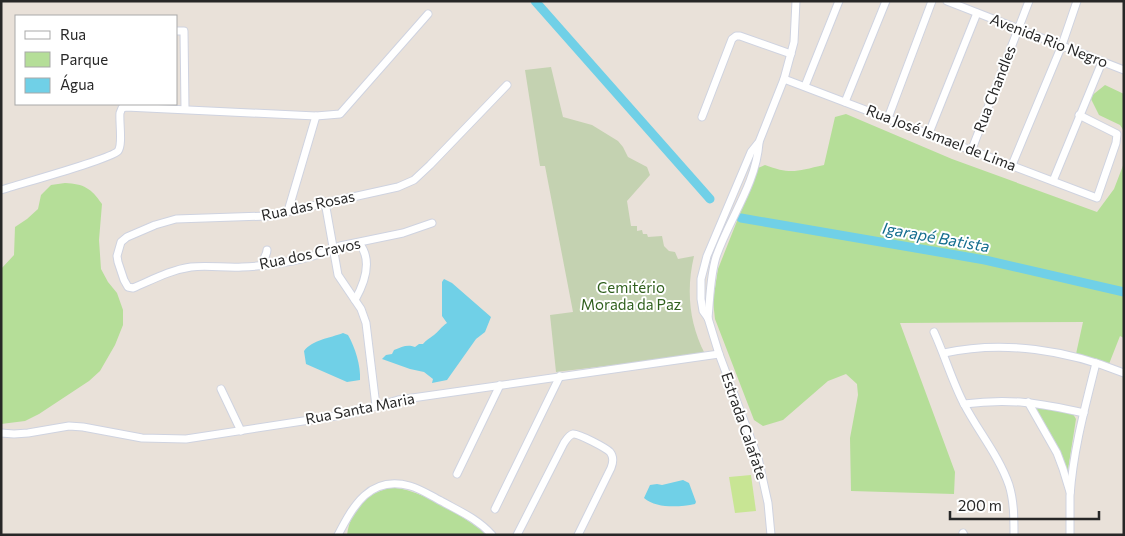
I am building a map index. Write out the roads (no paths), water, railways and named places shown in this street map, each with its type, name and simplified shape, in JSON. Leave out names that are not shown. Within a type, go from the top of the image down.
[{"type":"street","name":"Estrada Calafate","points":[[771,535],[768,503],[758,458],[702,306],[701,279],[707,256],[751,152],[759,142],[784,79],[792,54],[792,31],[796,1]]},
{"type":"street","points":[[804,86],[838,1]]},
{"type":"street","points":[[845,102],[886,1]]},
{"type":"street","points":[[888,118],[932,1]]},
{"type":"street","name":"Avenida Rio Negro","points":[[947,1],[1124,70]]},
{"type":"street","name":"Rua Chandles","points":[[972,149],[1029,1]]},
{"type":"street","points":[[1012,165],[1062,45],[1077,1]]},
{"type":"street","points":[[1,190],[93,162],[116,153],[120,147],[120,116],[122,108],[185,109],[316,116],[337,115],[343,112],[428,14]]},
{"type":"street","points":[[929,133],[977,14]]},
{"type":"street","points":[[178,31],[184,31],[185,109]]},
{"type":"street","points":[[702,117],[732,40],[736,36],[792,54]]},
{"type":"street","points":[[1052,181],[1102,62]]},
{"type":"street","name":"Rua José Ismael de Lima","points":[[784,79],[1097,198],[1116,143],[1117,134],[1079,115]]},
{"type":"street","name":"Rua das Rosas","points":[[130,288],[124,280],[118,256],[122,240],[134,233],[176,219],[257,217],[398,187],[409,183],[430,165],[508,85]]},
{"type":"street","points":[[288,211],[316,116]]},
{"type":"street","name":"Estrada Calafate","points":[[708,318],[710,290],[716,258],[749,182],[758,155],[759,142]]},
{"type":"street","points":[[325,202],[332,250],[338,275],[361,309],[366,323],[376,406]]},
{"type":"street","name":"Rua dos Cravos","points":[[130,288],[168,272],[192,267],[262,265],[307,257],[340,246],[403,233],[432,223]]},
{"type":"street","points":[[355,300],[362,286],[366,269],[365,254],[359,243]]},
{"type":"street","points":[[262,265],[262,260],[267,254],[267,250]]},
{"type":"street","points":[[934,332],[964,404],[1000,464],[1009,485],[1014,519],[1014,535]]},
{"type":"street","points":[[944,353],[980,348],[1023,348],[1068,354],[1124,373]]},
{"type":"street","name":"Rua Santa Maria","points":[[1,433],[28,433],[69,426],[155,440],[186,439],[349,414],[398,400],[719,354]]},
{"type":"street","points":[[1070,535],[1070,495],[1084,414],[1096,363]]},
{"type":"street","points":[[495,509],[560,376]]},
{"type":"street","points":[[457,474],[500,385]]},
{"type":"street","points":[[221,389],[241,430]]},
{"type":"street","points":[[964,404],[998,401],[1028,402],[1084,414]]},
{"type":"street","points":[[1028,402],[1057,453],[1070,495]]},
{"type":"street","points":[[517,535],[564,443],[569,436],[574,434],[580,435],[607,450],[613,460],[611,468],[578,535]]},
{"type":"street","points":[[338,535],[355,503],[368,493],[384,486],[404,485],[416,488],[466,514],[492,535]]},
{"type":"street","points":[[344,524],[345,535]]},
{"type":"water","points":[[444,279],[452,283],[491,317],[485,332],[476,339],[447,380],[432,383],[433,379],[424,372],[382,359],[386,355],[392,354],[394,350],[423,344],[447,323],[442,316],[442,282]]},
{"type":"water","points":[[343,333],[348,335],[355,351],[360,369],[360,380],[347,382],[306,364],[304,351],[307,347]]},
{"type":"water","points":[[683,480],[689,483],[696,502],[695,504],[662,506],[649,502],[644,498],[650,485],[662,485]]},
{"type":"waterway","name":"Igarapé Batista","points":[[535,1],[710,199]]},
{"type":"waterway","name":"Igarapé Batista","points":[[741,218],[985,260],[1124,292]]},
{"type":"park label","name":"Cemitério Morada da Paz","points":[[631,296]]}]
